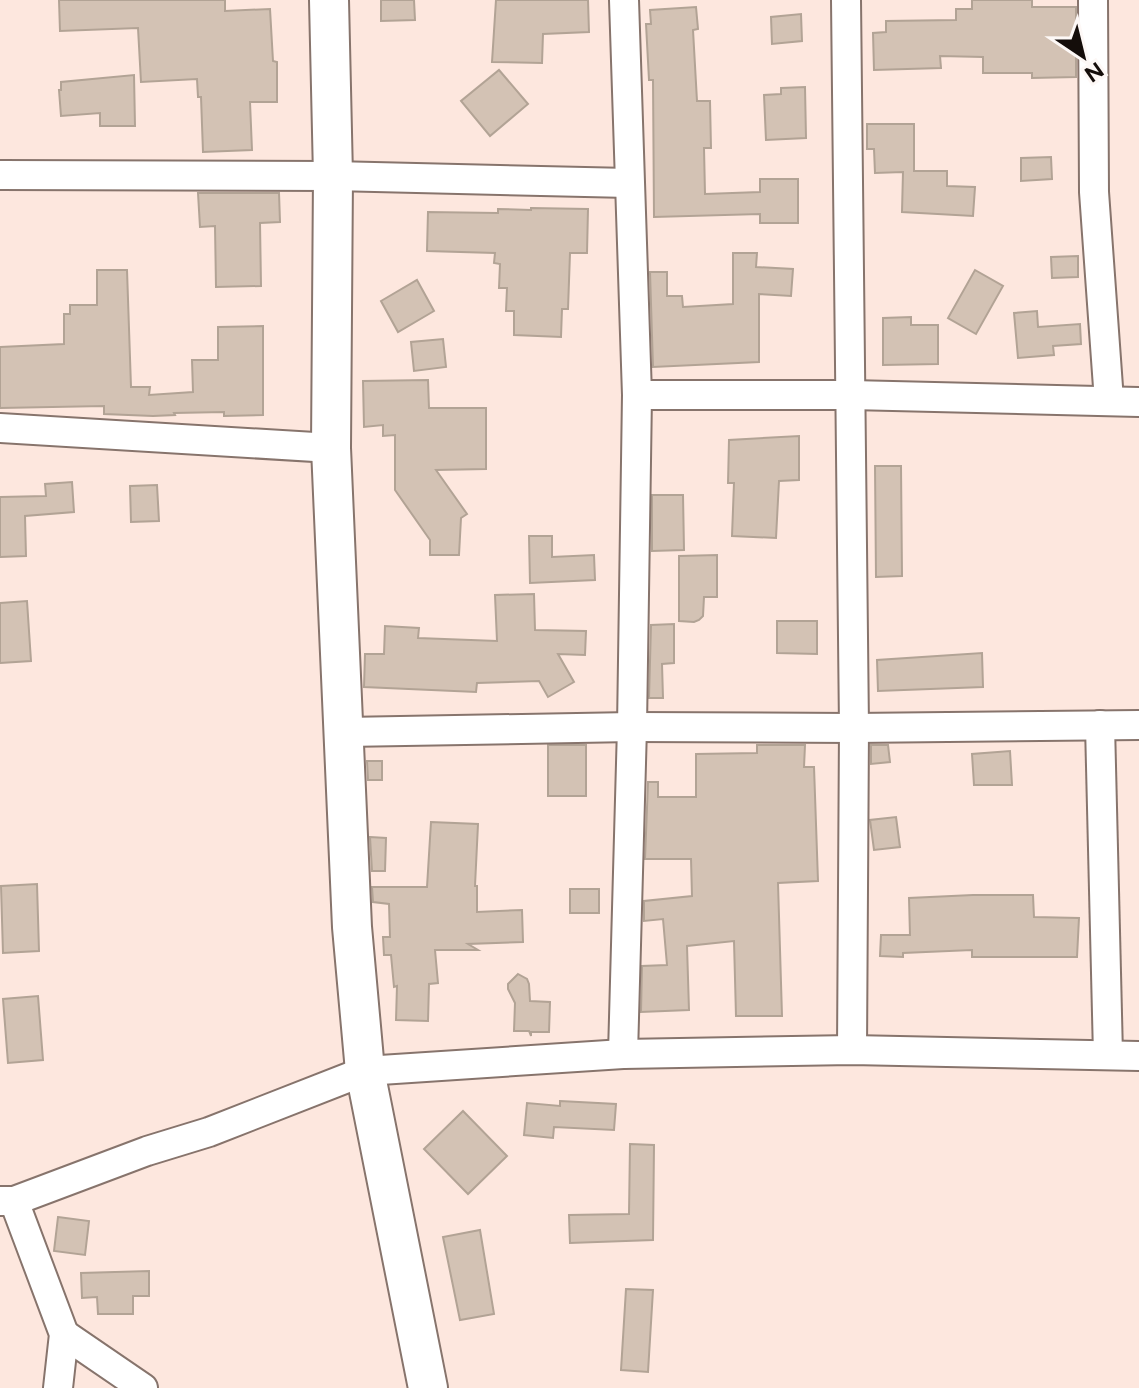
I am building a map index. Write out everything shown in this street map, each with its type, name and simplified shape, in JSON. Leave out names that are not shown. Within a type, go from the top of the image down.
[{"type":"main road","points":[[329,0],[333,176],[331,448],[352,927],[365,1071],[428,1388]]},
{"type":"street","points":[[623,1054],[637,395],[624,0]]},
{"type":"street","points":[[846,0],[854,728],[852,1050]]},
{"type":"street","points":[[1093,0],[1094,192],[1109,401]]},
{"type":"street","points":[[0,175],[333,176],[629,183]]},
{"type":"street","points":[[637,395],[851,395],[1139,402]]},
{"type":"street","points":[[0,428],[331,448]]},
{"type":"street","points":[[1100,725],[1108,1055]]},
{"type":"street","points":[[345,732],[632,727],[1139,725]]},
{"type":"street","points":[[58,1388],[64,1334],[7,1201],[209,1132],[365,1071],[623,1054],[852,1050],[1139,1056]]},
{"type":"street","points":[[64,1334],[143,1388]]},
{"type":"building","points":[[59,0],[225,0],[225,11],[270,9],[273,61],[277,62],[277,102],[250,102],[252,150],[203,152],[201,97],[198,97],[197,79],[141,82],[138,28],[60,31]]},
{"type":"building","points":[[381,0],[414,0],[415,20],[381,21]]},
{"type":"building","points":[[496,0],[588,0],[589,32],[543,34],[542,63],[492,62]]},
{"type":"building","points":[[972,0],[1032,0],[1032,7],[1076,7],[1076,77],[1032,78],[1032,73],[983,73],[983,57],[940,56],[941,68],[874,70],[873,33],[886,32],[886,21],[956,20],[956,9],[972,9]]},
{"type":"building","points":[[696,7],[698,29],[693,30],[697,101],[710,101],[711,148],[704,148],[705,194],[760,192],[760,179],[798,179],[798,223],[760,223],[760,214],[654,217],[653,80],[649,80],[646,24],[651,24],[650,10]]},
{"type":"building","points":[[801,14],[802,41],[772,44],[771,17]]},
{"type":"building","points":[[499,70],[528,104],[490,136],[461,101]]},
{"type":"building","points":[[134,75],[135,126],[100,126],[100,113],[61,116],[61,82]]},
{"type":"building","points":[[805,87],[806,138],[766,140],[764,95],[781,94],[781,88]]},
{"type":"building","points":[[867,124],[914,124],[914,171],[947,171],[947,186],[975,187],[973,216],[902,212],[903,172],[875,173],[874,149],[867,149]]},
{"type":"building","points":[[1051,157],[1052,179],[1021,181],[1021,158]]},
{"type":"building","points":[[198,193],[279,193],[280,222],[260,223],[261,286],[216,287],[215,226],[200,227]]},
{"type":"building","points":[[498,209],[588,209],[587,253],[570,253],[568,309],[562,309],[561,337],[514,335],[514,311],[506,311],[507,288],[499,288],[500,264],[494,263],[495,253],[427,251],[428,212],[498,213]]},
{"type":"building","points":[[733,253],[757,253],[756,267],[793,269],[791,296],[759,294],[759,362],[653,367],[650,272],[667,272],[667,296],[682,296],[683,307],[733,304]]},
{"type":"building","points":[[1078,256],[1078,277],[1052,278],[1051,257]]},
{"type":"building","points":[[97,270],[127,270],[131,387],[150,387],[149,395],[193,392],[192,360],[218,360],[218,327],[263,326],[263,415],[224,416],[224,412],[153,416],[104,414],[104,406],[0,408],[0,347],[64,344],[64,314],[70,314],[70,305],[97,305]]},
{"type":"building","points":[[975,270],[1003,286],[976,334],[948,318]]},
{"type":"building","points":[[417,280],[434,311],[398,332],[381,301]]},
{"type":"building","points":[[1037,311],[1038,327],[1080,324],[1081,344],[1053,346],[1054,355],[1018,358],[1014,313]]},
{"type":"building","points":[[911,317],[911,325],[938,325],[938,364],[883,365],[883,318]]},
{"type":"building","points":[[443,339],[446,367],[414,371],[411,342]]},
{"type":"building","points":[[428,380],[429,408],[486,408],[486,469],[436,470],[467,514],[461,518],[459,555],[430,555],[430,540],[395,490],[395,435],[383,436],[383,425],[364,427],[363,381]]},
{"type":"building","points":[[799,436],[799,480],[779,481],[776,538],[732,536],[734,483],[728,483],[729,440]]},
{"type":"building","points":[[875,466],[901,466],[902,576],[876,577]]},
{"type":"building","points":[[72,482],[74,512],[25,516],[26,556],[0,557],[0,497],[46,496],[45,484]]},
{"type":"building","points":[[157,485],[159,521],[131,522],[130,486]]},
{"type":"building","points":[[652,495],[683,495],[684,550],[652,551]]},
{"type":"building","points":[[529,536],[552,536],[552,557],[594,555],[595,580],[530,583]]},
{"type":"building","points":[[717,555],[717,597],[704,597],[703,616],[699,620],[679,621],[679,556]]},
{"type":"building","points":[[534,594],[535,630],[586,631],[585,655],[558,654],[574,682],[548,697],[539,681],[477,683],[476,692],[364,687],[365,654],[384,654],[385,626],[419,628],[418,638],[497,641],[495,595]]},
{"type":"building","points":[[27,601],[31,661],[0,663],[0,603]]},
{"type":"building","points":[[777,621],[817,621],[817,654],[777,653]]},
{"type":"building","points":[[674,624],[674,663],[662,664],[663,698],[649,698],[651,625]]},
{"type":"building","points":[[982,653],[983,687],[878,691],[877,660]]},
{"type":"building","points":[[548,745],[586,745],[586,796],[548,796]]},
{"type":"building","points":[[757,745],[805,745],[804,767],[814,767],[818,881],[778,883],[782,1016],[736,1016],[734,941],[687,946],[689,1010],[641,1012],[642,966],[667,965],[663,919],[644,921],[644,901],[692,896],[691,859],[645,859],[648,782],[658,782],[658,797],[696,797],[696,754],[757,753]]},
{"type":"building","points":[[871,745],[888,745],[890,762],[871,764]]},
{"type":"building","points":[[1010,751],[1012,785],[974,785],[972,754]]},
{"type":"building","points":[[367,761],[382,761],[382,780],[368,780]]},
{"type":"building","points":[[896,817],[900,847],[874,850],[870,820]]},
{"type":"building","points":[[431,822],[478,824],[477,912],[522,910],[523,942],[468,944],[478,950],[435,950],[438,983],[429,984],[428,1021],[396,1020],[397,986],[394,987],[391,955],[384,955],[383,937],[390,937],[389,904],[373,902],[372,887],[427,887]]},
{"type":"building","points":[[370,837],[386,838],[385,871],[372,871]]},
{"type":"building","points":[[37,884],[39,951],[3,953],[1,886]]},
{"type":"building","points":[[570,889],[599,889],[599,913],[570,913]]},
{"type":"building","points":[[1033,895],[1034,917],[1079,918],[1077,957],[972,957],[972,950],[903,953],[903,957],[880,956],[881,935],[910,935],[909,898]]},
{"type":"building","points":[[518,974],[527,979],[530,1001],[550,1002],[549,1032],[531,1032],[531,1036],[529,1031],[514,1031],[515,1003],[508,984]]},
{"type":"building","points":[[38,996],[43,1060],[8,1063],[3,999]]},
{"type":"building","points":[[560,1101],[616,1104],[614,1130],[554,1127],[553,1138],[524,1135],[527,1103],[560,1106]]},
{"type":"building","points":[[463,1111],[507,1156],[468,1194],[424,1149]]},
{"type":"building","points":[[630,1144],[654,1145],[653,1240],[570,1243],[569,1215],[629,1214]]},
{"type":"building","points":[[58,1217],[89,1221],[85,1255],[54,1251]]},
{"type":"building","points":[[480,1230],[494,1314],[460,1320],[443,1237]]},
{"type":"building","points":[[149,1271],[149,1296],[133,1296],[133,1314],[98,1314],[97,1297],[82,1298],[81,1273]]},
{"type":"building","points":[[626,1289],[653,1290],[648,1372],[621,1370]]}]
